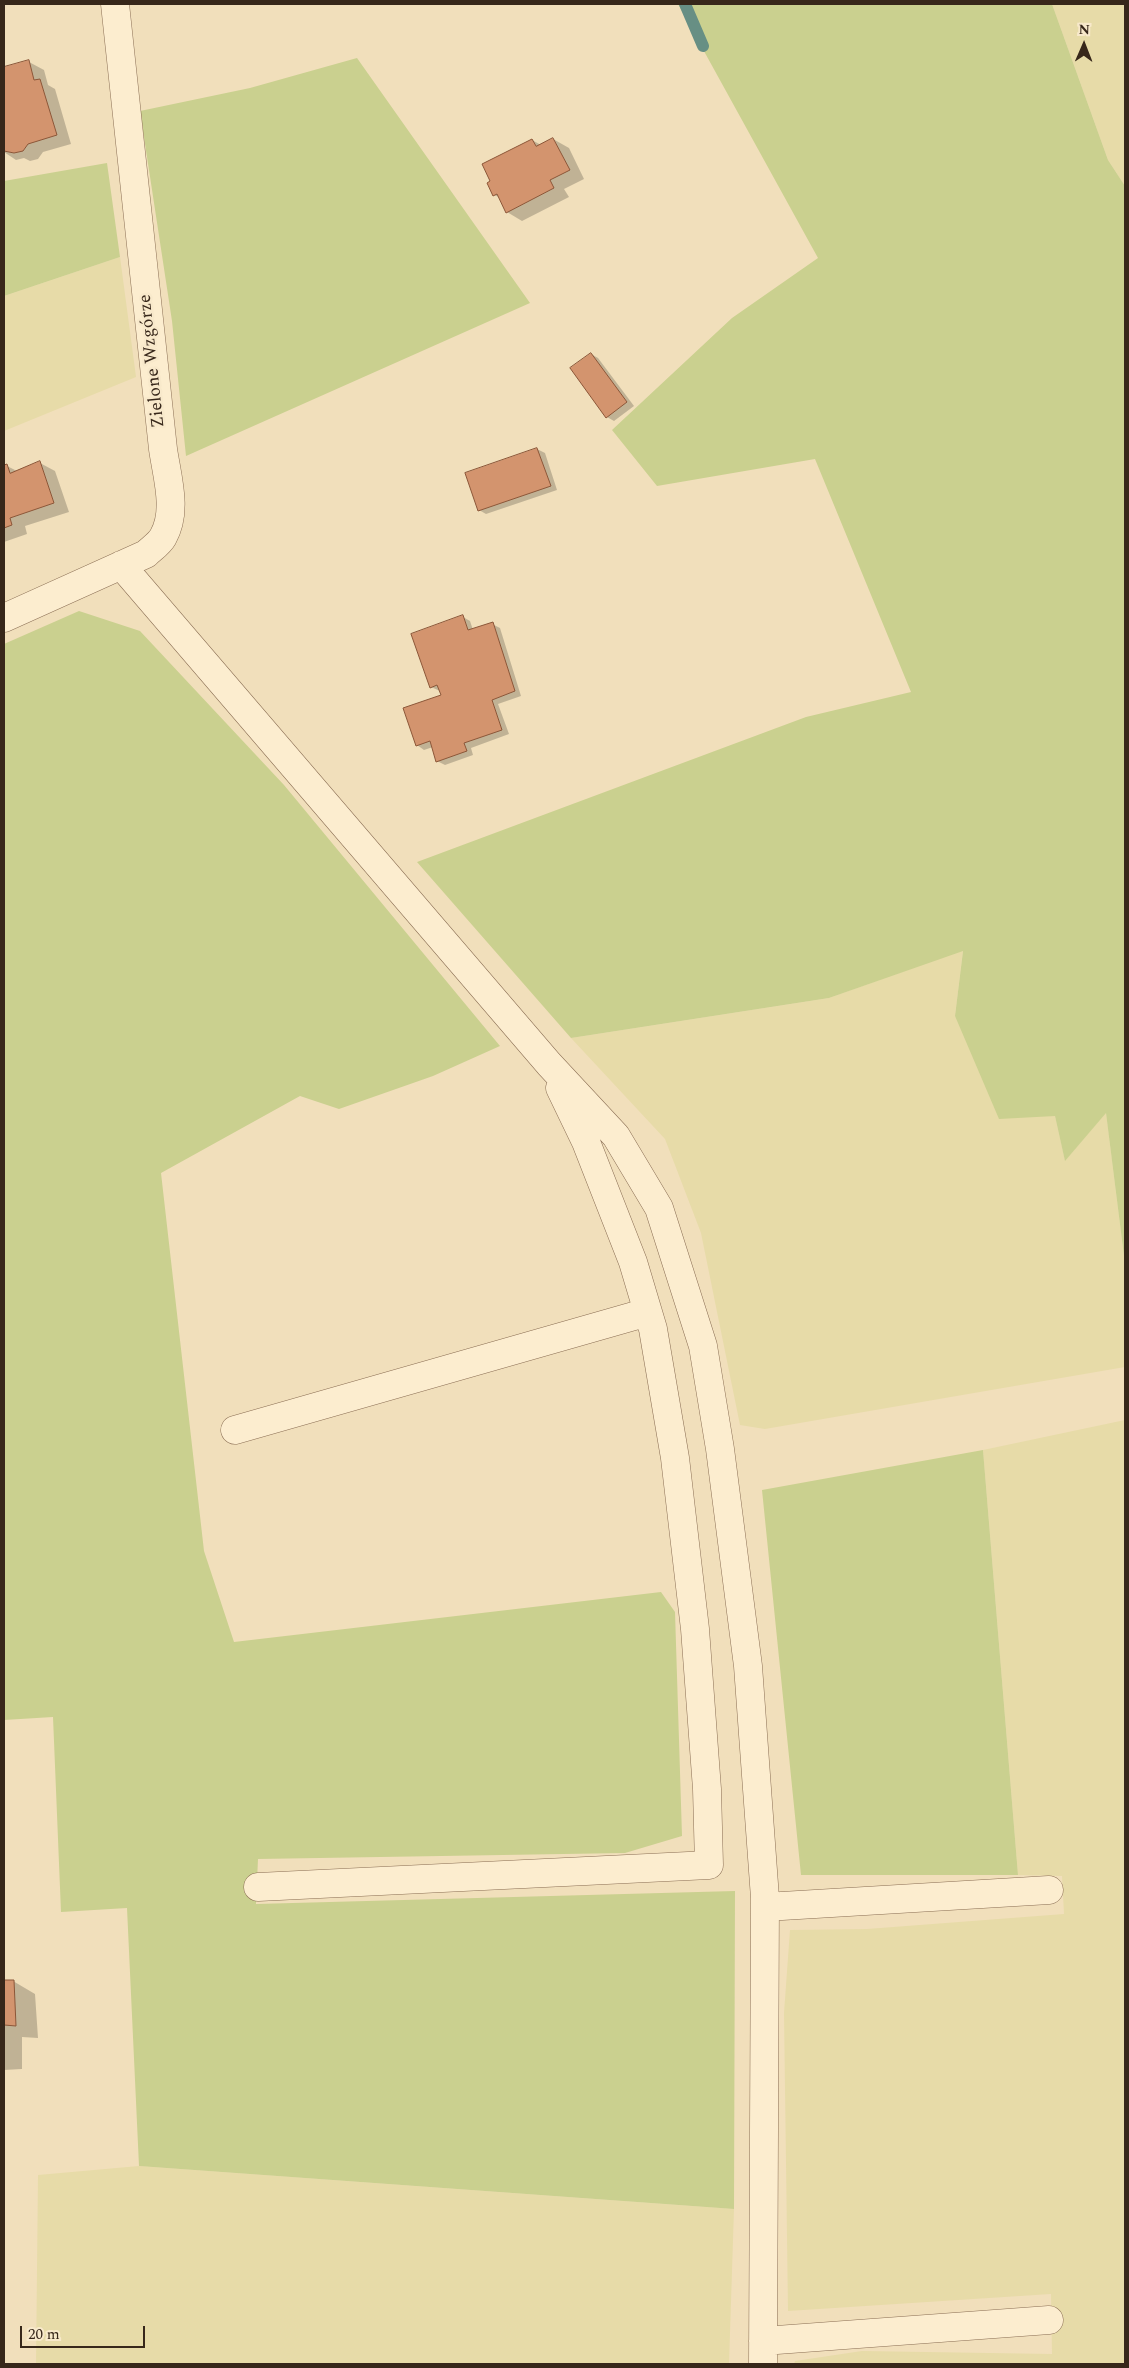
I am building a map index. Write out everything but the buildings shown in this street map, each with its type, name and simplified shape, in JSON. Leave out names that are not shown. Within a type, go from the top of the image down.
[{"type":"street","name":"Zielone Wzgórze","points":[[4,618],[146,554],[162,539],[170,523],[170,497],[162,439],[115,4]]},
{"type":"street","points":[[121,565],[549,1064],[616,1136],[659,1208],[703,1346],[720,1449],[748,1666],[766,1907],[763,2353],[1049,2320]]},
{"type":"street","points":[[258,1887],[709,1865],[708,1789],[695,1629],[675,1458],[653,1329],[633,1262],[590,1151],[549,1064]]},
{"type":"street","points":[[235,1430],[648,1312]]},
{"type":"street","points":[[766,1907],[1049,1890]]},
{"type":"shaded area","points":[[1052,4],[1125,4],[1125,186],[1108,160]]},
{"type":"shaded area","points":[[120,257],[136,377],[4,431],[4,296]]},
{"type":"shaded area","points":[[963,950],[955,1016],[1055,1116],[1065,1160],[1106,1112],[1125,1264],[1125,1367],[765,1429],[740,1425],[701,1233],[665,1139],[571,1038],[829,998]]},
{"type":"shaded area","points":[[1125,1420],[1125,2364],[794,2364],[795,2361],[862,2351],[1052,2354],[1051,2294],[788,2311],[784,2013],[790,1930],[867,1929],[1064,1914],[1062,1876],[1018,1875],[983,1450]]},
{"type":"shaded area","points":[[139,2166],[734,2209],[729,2364],[36,2364],[38,2175]]},
{"type":"green space","points":[[678,4],[1052,4],[1108,160],[1125,186],[1125,1264],[1106,1113],[1065,1161],[1055,1116],[999,1119],[955,1016],[963,951],[829,998],[571,1038],[417,862],[806,717],[911,692],[815,459],[657,486],[612,430],[732,318],[818,258]]},
{"type":"green space","points":[[357,58],[530,303],[186,456],[172,321],[140,111],[250,88]]},
{"type":"green space","points":[[107,163],[120,257],[4,296],[4,181]]},
{"type":"green space","points":[[79,611],[140,631],[284,785],[500,1046],[433,1076],[339,1109],[300,1096],[161,1173],[204,1551],[234,1642],[661,1592],[675,1612],[682,1836],[625,1853],[258,1859],[256,1904],[735,1891],[734,2209],[139,2166],[127,1908],[61,1912],[53,1717],[4,1720],[4,644]]},
{"type":"green space","points":[[983,1450],[1018,1875],[801,1875],[762,1490]]},
{"type":"waterway","points":[[685,4],[703,46]]}]
